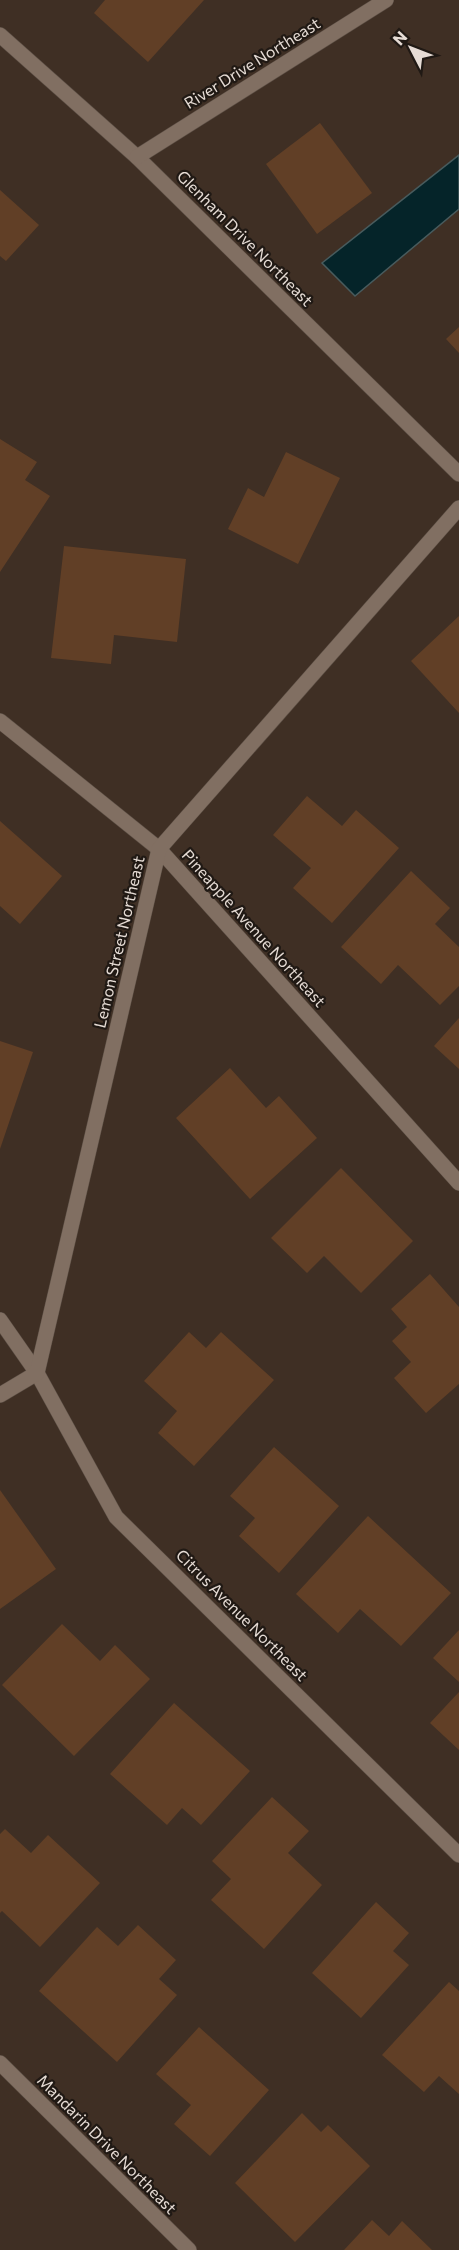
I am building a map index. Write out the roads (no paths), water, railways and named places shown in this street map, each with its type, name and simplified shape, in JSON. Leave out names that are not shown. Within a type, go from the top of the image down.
[{"type":"street","name":"River Drive Northeast","points":[[137,157],[386,0]]},
{"type":"street","name":"Glenham Drive Northeast","points":[[0,34],[137,157],[459,474]]},
{"type":"street","name":"Lemon Street Northeast","points":[[37,1373],[159,849],[459,508]]},
{"type":"street","name":"Pineapple Avenue Northeast","points":[[0,721],[159,849],[459,1183]]},
{"type":"street","name":"Citrus Avenue Northeast","points":[[0,1320],[37,1373],[116,1517],[459,1855]]},
{"type":"street","points":[[0,1395],[37,1373]]},
{"type":"street","name":"Mandarin Drive Northeast","points":[[0,2063],[189,2250]]},
{"type":"water","points":[[459,155],[459,209],[355,296],[322,263]]}]
